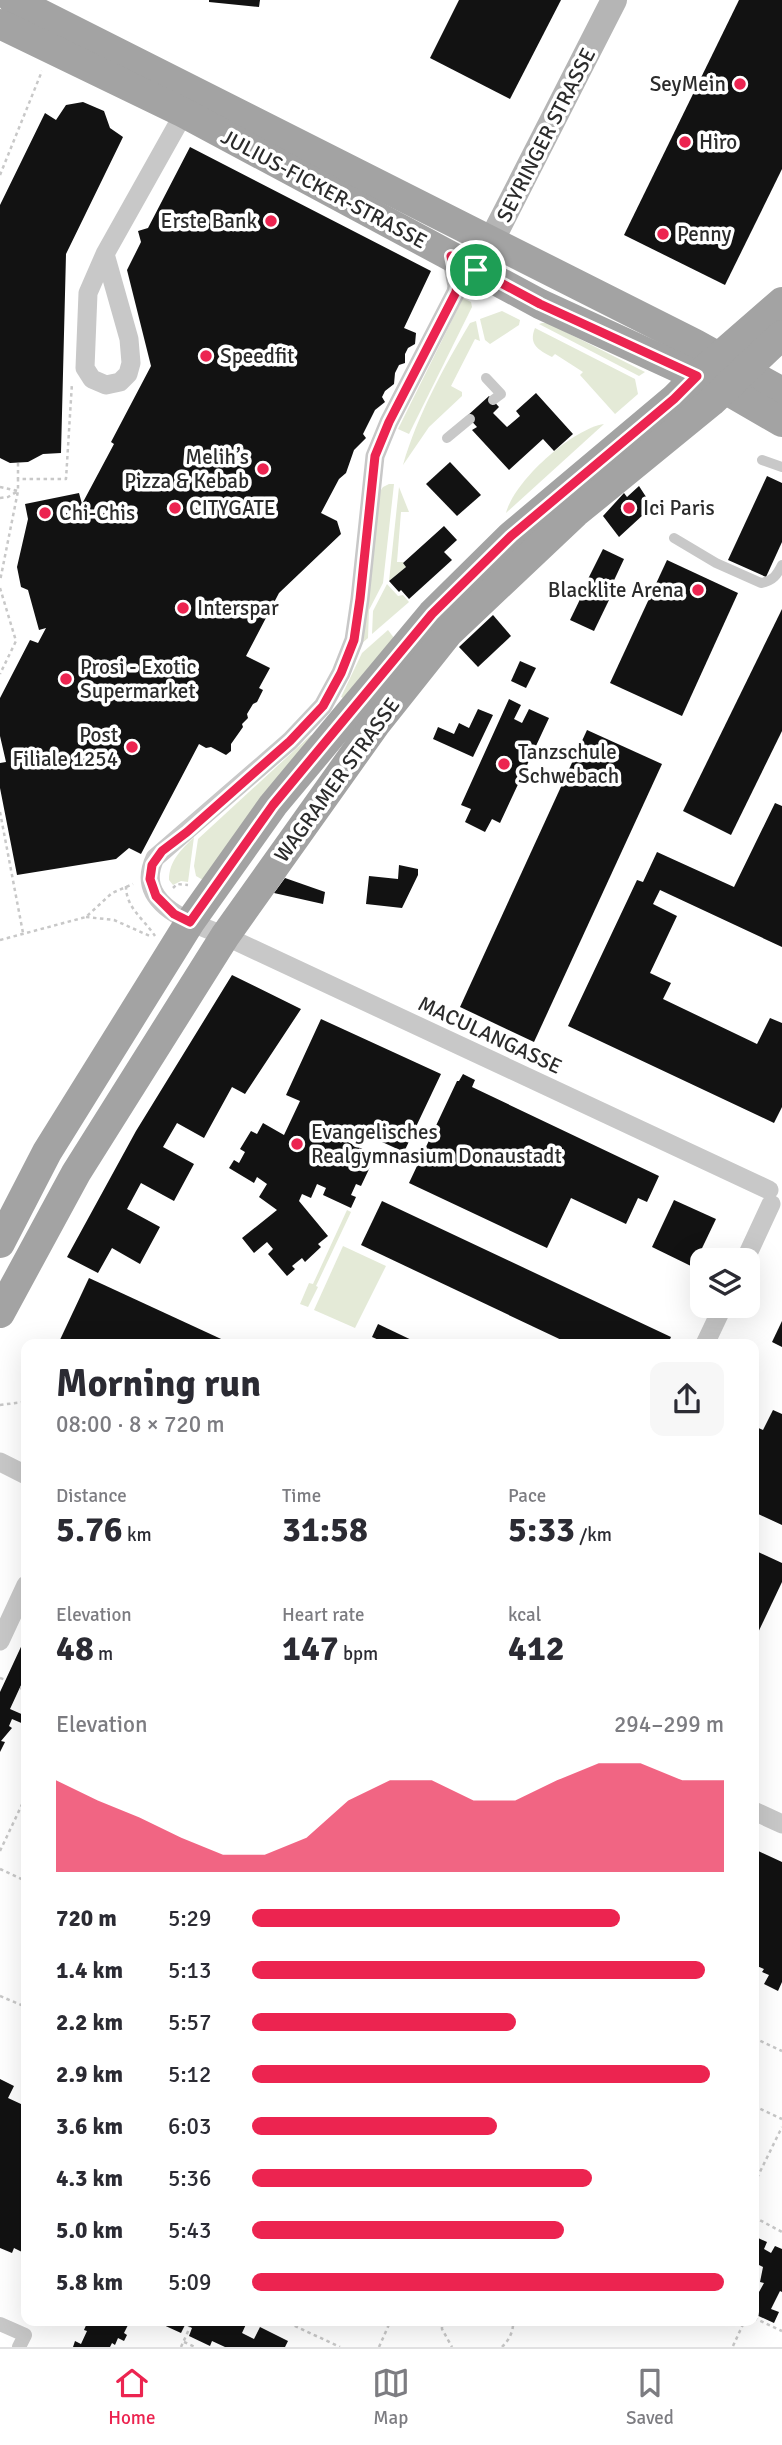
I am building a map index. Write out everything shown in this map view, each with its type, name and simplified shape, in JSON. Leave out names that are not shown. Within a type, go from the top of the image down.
[{"type":"main road","name":"JULIUS-FICKER-STRASSE","points":[[13,0],[464,263],[540,304],[722,374]]},
{"type":"main road","name":"SEYRINGER STRASSE","points":[[464,263],[491,243],[614,0]]},
{"type":"main road","name":"JULIUS-FICKER-STRASSE","points":[[0,24],[55,50],[189,103],[491,243],[722,374]]},
{"type":"main road","name":"WAGRAMER STRASSE","points":[[0,1313],[76,1173],[225,936],[368,736],[449,632],[722,374],[782,302]]},
{"type":"main road","name":"WAGRAMER STRASSE","points":[[0,1243],[47,1152],[190,922],[273,805],[432,614],[511,536],[674,399],[722,374],[782,335]]},
{"type":"main road","points":[[722,374],[782,392]]},
{"type":"main road","points":[[722,374],[782,422]]},
{"type":"street","points":[[105,254],[129,339],[131,363],[128,374],[120,382],[106,385],[92,379],[85,368],[88,293],[105,254],[189,103]]},
{"type":"street","points":[[150,879],[152,865],[162,851],[290,741],[323,706],[341,673],[354,640],[375,456],[389,422],[456,292],[464,263]]},
{"type":"street","name":"MACULANGASSE","points":[[150,879],[156,896],[162,903],[190,922],[225,936],[776,1197]]},
{"type":"street","points":[[751,1248],[776,1197]]},
{"type":"street","points":[[707,1339],[717,1318]]},
{"type":"street","points":[[0,1462],[21,1472]]},
{"type":"street","points":[[0,1641],[21,1597]]},
{"type":"street","points":[[759,1813],[782,1824]]},
{"type":"street","points":[[0,2324],[24,2335],[19,2347]]},
{"type":"lane","points":[[486,378],[501,394],[493,400]]},
{"type":"lane","points":[[447,438],[470,419]]},
{"type":"lane","points":[[762,460],[782,467]]},
{"type":"lane","points":[[674,538],[716,563],[761,583],[776,576],[782,565]]},
{"type":"path","points":[[0,175],[41,71],[55,50]]},
{"type":"path","points":[[18,479],[66,479],[73,371]]},
{"type":"path","points":[[0,582],[18,491],[18,463]]},
{"type":"path","points":[[0,487],[18,491]]},
{"type":"path","points":[[0,498],[18,491]]},
{"type":"path","points":[[0,588],[16,641],[0,674]]},
{"type":"path","points":[[0,813],[24,934]]},
{"type":"path","points":[[86,917],[99,903],[126,886],[150,879]]},
{"type":"path","points":[[126,886],[126,896],[131,907],[147,925],[150,920]]},
{"type":"path","points":[[0,940],[86,917],[114,920],[157,939]]},
{"type":"path","points":[[0,1405],[21,1402]]},
{"type":"path","points":[[0,1678],[6,1680]]},
{"type":"path","points":[[0,1851],[21,1807]]},
{"type":"path","points":[[0,1868],[21,1878]]},
{"type":"path","points":[[0,1996],[21,2005]]},
{"type":"path","points":[[759,2040],[782,2051]]},
{"type":"path","points":[[759,2108],[782,2119]]},
{"type":"path","points":[[759,2174],[782,2127]]},
{"type":"path","points":[[759,2220],[782,2232]]},
{"type":"path","points":[[759,2320],[782,2331]]},
{"type":"path","points":[[295,2326],[340,2347]]},
{"type":"path","points":[[379,2347],[388,2326]]},
{"type":"path","points":[[442,2326],[452,2347]]},
{"type":"path","points":[[502,2347],[508,2342],[514,2326]]},
{"type":"path","points":[[733,2346],[742,2326]]},
{"type":"path","points":[[181,2347],[190,2327]]},
{"type":"path","points":[[184,2342],[195,2347]]},
{"type":"green space","points":[[463,298],[471,302],[472,307],[409,434],[398,429]]},
{"type":"green space","points":[[502,311],[520,320],[519,325],[490,344],[485,340],[480,319]]},
{"type":"green space","points":[[476,321],[480,341],[475,339],[451,386],[462,392],[462,396],[429,427],[403,465],[432,392],[470,323]]},
{"type":"green space","points":[[548,323],[645,372],[639,376],[539,324]]},
{"type":"green space","points":[[535,328],[635,379],[638,394],[615,414],[580,375],[583,372],[555,354],[552,357],[536,346],[533,339]]},
{"type":"green space","points":[[604,424],[506,513],[520,486],[546,458],[576,436]]},
{"type":"green space","points":[[389,484],[394,484],[383,583],[369,610],[368,638],[361,644],[379,493]]},
{"type":"green space","points":[[399,487],[409,512],[401,512],[397,562],[403,562],[406,567],[389,581]]},
{"type":"green space","points":[[387,584],[398,596],[403,595],[409,602],[372,634],[373,611]]},
{"type":"green space","points":[[388,630],[394,638],[345,699],[341,697],[362,653]]},
{"type":"green space","points":[[311,735],[315,738],[203,880],[196,876],[194,866],[198,839]]},
{"type":"green space","points":[[194,837],[188,882],[181,881],[173,885],[169,880],[173,861]]},
{"type":"green space","points":[[347,1210],[351,1212],[308,1307],[300,1304],[309,1283],[313,1284]]},
{"type":"green space","points":[[343,1246],[386,1266],[355,1328],[314,1310]]},
{"type":"building","points":[[209,0],[260,0],[259,7]]},
{"type":"building","points":[[459,0],[561,0],[510,99],[430,58]]},
{"type":"building","name":"SeyMein","points":[[739,0],[782,0],[782,169],[725,285],[624,235]]},
{"type":"building","points":[[83,102],[104,111],[110,128],[123,137],[66,254],[61,453],[43,454],[28,462],[10,463],[0,458],[0,205],[45,113],[56,120],[66,105]]},
{"type":"building","name":"CITYGATE","points":[[190,147],[431,271],[404,328],[416,333],[415,344],[408,348],[405,363],[399,365],[395,373],[394,384],[382,397],[385,402],[375,410],[363,434],[366,438],[354,450],[346,473],[339,479],[321,513],[337,521],[341,534],[279,593],[246,656],[270,668],[259,688],[263,690],[231,744],[231,751],[226,755],[199,744],[141,854],[129,848],[116,859],[17,875],[0,788],[0,763],[6,762],[0,736],[0,698],[30,640],[38,643],[46,628],[39,630],[28,590],[21,587],[17,567],[28,519],[25,504],[79,493],[82,504],[151,366],[127,270],[141,242],[138,231],[148,228]]},
{"type":"building","points":[[536,393],[573,434],[554,451],[543,439],[509,470],[472,430],[477,427],[467,416],[489,396],[499,407],[493,413],[507,427],[520,416],[516,411]]},
{"type":"building","points":[[450,462],[481,495],[457,516],[426,484]]},
{"type":"building","points":[[767,476],[782,483],[782,542],[766,577],[728,560]]},
{"type":"building","name":"Ici Paris","points":[[639,486],[650,503],[644,514],[619,537],[603,516],[624,493],[627,497]]},
{"type":"building","points":[[444,526],[457,540],[444,552],[452,560],[409,599],[389,581],[406,567],[403,563]]},
{"type":"building","points":[[603,549],[624,559],[609,591],[587,581]]},
{"type":"building","name":"Blacklite Arena","points":[[667,560],[738,593],[682,716],[610,683]]},
{"type":"building","points":[[585,589],[609,600],[594,631],[570,620]]},
{"type":"building","points":[[782,609],[782,731],[731,835],[683,811]]},
{"type":"building","points":[[493,615],[511,636],[478,667],[459,647]]},
{"type":"building","points":[[520,661],[536,668],[526,688],[511,681]]},
{"type":"building","name":"Tanzschule Schwebach","points":[[509,699],[521,705],[514,719],[522,723],[529,709],[549,718],[500,823],[492,819],[485,832],[465,822],[471,809],[461,805]]},
{"type":"building","points":[[478,709],[493,715],[473,757],[433,739],[438,727],[454,734],[459,723],[469,728]]},
{"type":"building","points":[[587,730],[662,764],[534,1042],[460,1007]]},
{"type":"building","points":[[775,803],[782,806],[782,947],[660,890],[653,904],[677,916],[650,973],[671,983],[663,999],[757,1044],[770,1018],[782,1023],[782,1107],[774,1123],[568,1026],[637,880],[643,882],[657,852],[734,887]]},
{"type":"building","points":[[399,865],[418,869],[418,875],[402,908],[366,904],[369,876],[398,879]]},
{"type":"building","points":[[285,878],[325,892],[323,904],[274,893]]},
{"type":"building","points":[[232,975],[301,1009],[245,1094],[232,1087],[204,1138],[177,1123],[163,1147],[194,1164],[174,1201],[141,1183],[127,1209],[160,1227],[140,1264],[112,1248],[98,1273],[67,1257],[136,1131]]},
{"type":"building","name":"Evangelisches Realgymnasium Donaustadt","points":[[321,1019],[441,1074],[404,1152],[345,1125],[339,1138],[371,1153],[365,1164],[370,1167],[361,1186],[356,1184],[351,1195],[356,1197],[351,1208],[323,1195],[326,1188],[317,1184],[311,1198],[302,1194],[299,1201],[328,1236],[318,1244],[321,1247],[305,1262],[302,1258],[292,1266],[295,1269],[287,1276],[268,1254],[273,1249],[267,1242],[254,1253],[242,1238],[277,1210],[259,1197],[267,1184],[257,1177],[254,1183],[229,1168],[234,1160],[239,1163],[245,1152],[240,1149],[251,1131],[257,1134],[263,1123],[284,1135],[300,1101],[286,1095]]},
{"type":"building","points":[[463,1074],[475,1080],[472,1087],[659,1176],[647,1202],[638,1198],[626,1224],[571,1198],[547,1248],[409,1183],[457,1081]]},
{"type":"building","points":[[674,1200],[716,1219],[702,1248],[690,1248],[690,1266],[652,1247]]},
{"type":"building","points":[[382,1201],[671,1337],[559,1339],[361,1245]]},
{"type":"building","points":[[89,1278],[221,1339],[60,1339]]},
{"type":"building","points":[[782,1321],[782,1347],[772,1342]]},
{"type":"building","points":[[378,1324],[410,1339],[377,1339],[372,1337]]},
{"type":"building","points":[[773,1410],[782,1414],[782,1525],[759,1514],[759,1428],[763,1430]]},
{"type":"building","points":[[759,1552],[782,1563],[782,1582],[759,1630]]},
{"type":"building","points":[[21,1647],[21,1685],[10,1709],[21,1714],[21,1723],[12,1719],[9,1726],[12,1728],[1,1741],[5,1742],[0,1752],[0,1692]]},
{"type":"building","points":[[759,1851],[782,1862],[782,1982],[778,1991],[764,1984],[769,1975],[762,1972],[764,1969],[759,1967]]},
{"type":"building","points":[[0,2079],[14,2086],[8,2098],[21,2104],[21,2252],[14,2248],[12,2253],[0,2248]]},
{"type":"building","points":[[759,2238],[767,2242],[764,2249],[771,2253],[775,2246],[782,2249],[782,2292],[780,2291],[771,2309],[779,2312],[774,2323],[759,2316],[759,2292],[764,2283],[760,2282],[763,2267],[759,2265]]},
{"type":"building","points":[[86,2326],[128,2326],[124,2341],[118,2338],[115,2345],[112,2343],[110,2347],[73,2347],[75,2341],[81,2344],[87,2331],[84,2330]]},
{"type":"building","points":[[166,2326],[184,2326],[181,2333]]},
{"type":"building","points":[[187,2326],[245,2326],[242,2333],[254,2339],[260,2327],[288,2341],[285,2347],[225,2347],[212,2341],[210,2346],[189,2336],[192,2328]]},
{"type":"place","name":"SeyMein","points":[[740,84]]},
{"type":"place","name":"Hiro","points":[[685,142]]},
{"type":"place","name":"Erste Bank","points":[[271,221]]},
{"type":"place","name":"Penny","points":[[663,234]]},
{"type":"place","name":"Speedfit","points":[[206,356]]},
{"type":"place","name":"Melih’s Pizza & Kebab","points":[[263,469]]},
{"type":"place","name":"CITYGATE","points":[[175,508]]},
{"type":"place","name":"Ici Paris","points":[[629,508]]},
{"type":"place","name":"Chi-Chis","points":[[45,513]]},
{"type":"place","name":"Blacklite Arena","points":[[698,590]]},
{"type":"place","name":"Interspar","points":[[183,608]]},
{"type":"place","name":"Prosi - Exotic Supermarket","points":[[66,679]]},
{"type":"place","name":"Post Filiale 1254","points":[[132,747]]},
{"type":"place","name":"Tanzschule Schwebach","points":[[504,764]]},
{"type":"place","name":"Evangelisches Realgymnasium Donaustadt","points":[[297,1144]]},
{"type":"route","points":[[451,256],[476,270],[540,304],[697,376],[674,399],[511,536],[432,614],[273,805],[190,922],[174,914],[156,896],[150,879],[155,858],[290,741],[323,706],[341,673],[354,640],[375,456],[389,422],[456,292],[451,256]]}]
